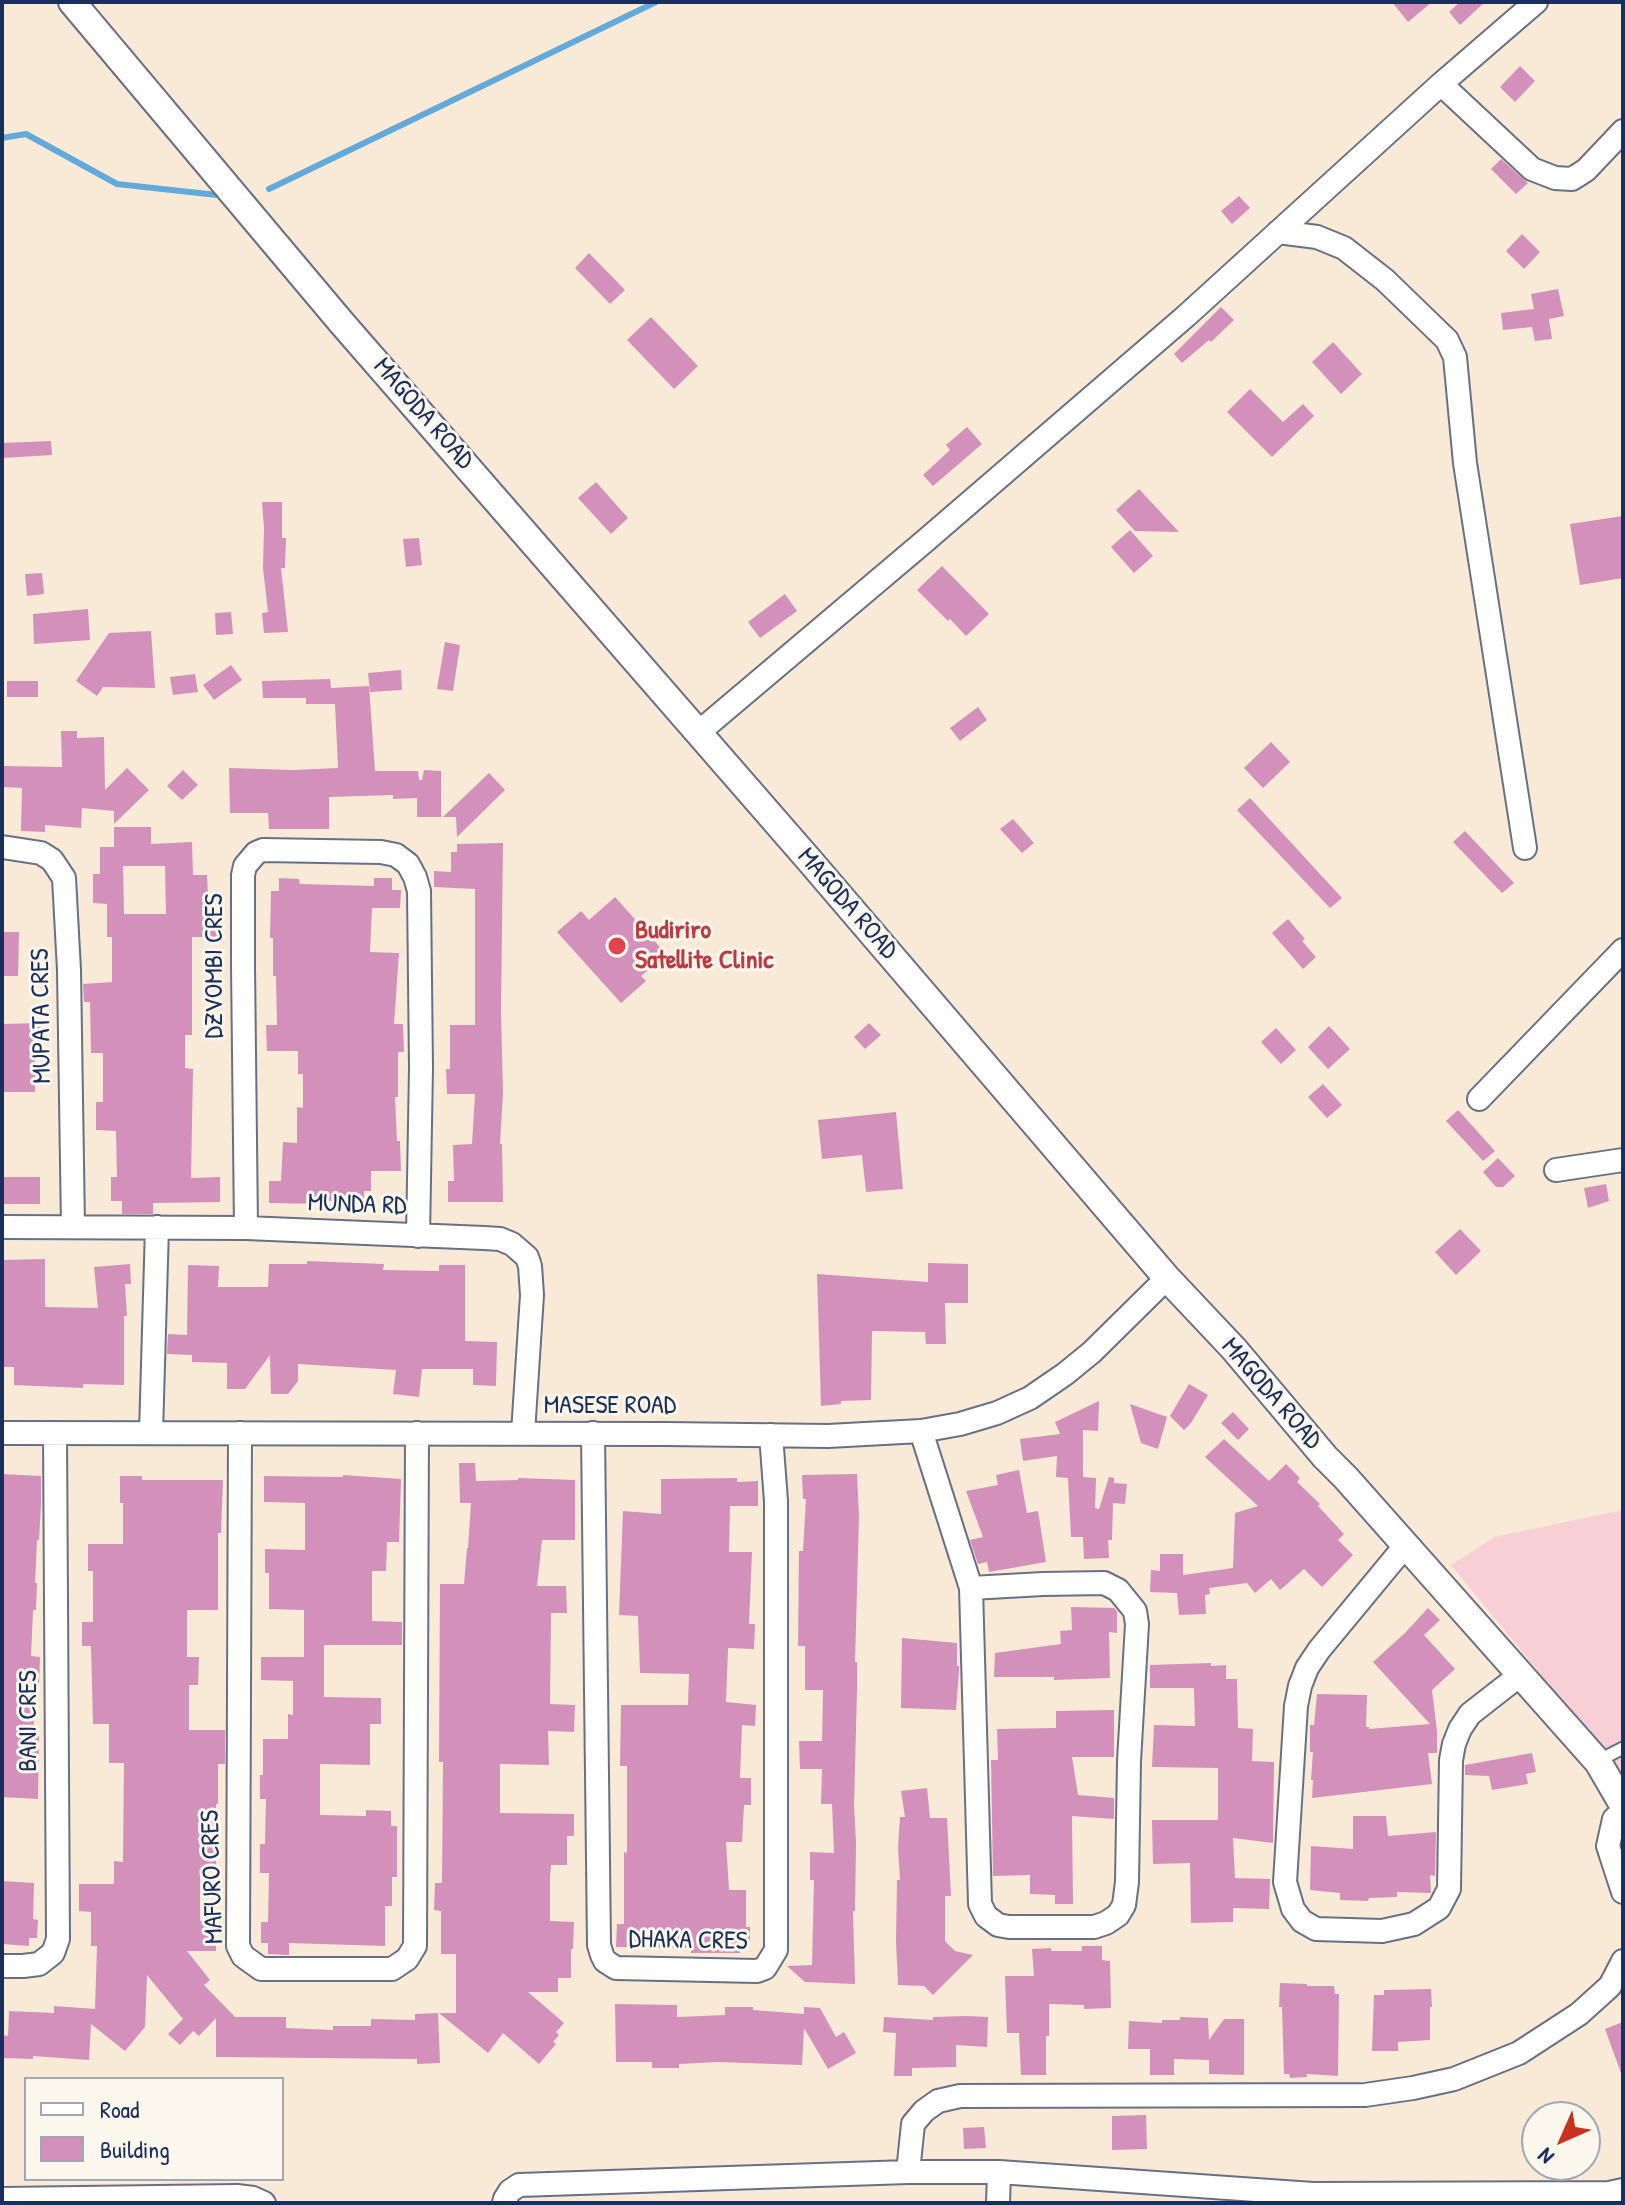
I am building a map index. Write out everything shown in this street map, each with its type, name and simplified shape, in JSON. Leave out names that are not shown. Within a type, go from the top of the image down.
[{"type":"street","name":"MAGODA ROAD","points":[[72,2],[341,322],[699,732],[1167,1278],[1234,1349],[1325,1457],[1598,1762],[1623,1805]]},
{"type":"street","points":[[699,732],[1186,316],[1441,84],[1536,2]]},
{"type":"street","points":[[1441,84],[1532,169],[1555,178],[1572,179],[1586,170],[1623,131]]},
{"type":"street","points":[[1278,232],[1317,237],[1344,248],[1385,280],[1447,340],[1455,357],[1465,463],[1525,848]]},
{"type":"street","name":"MUPATA CRES","points":[[2,847],[41,853],[52,860],[60,868],[66,888],[73,1227]]},
{"type":"street","name":"DZVOMBI CRES","points":[[246,1228],[245,866],[250,858],[263,850],[381,852],[396,855],[408,864],[419,891],[421,1068],[418,1236]]},
{"type":"street","points":[[1479,1099],[1623,950]]},
{"type":"street","points":[[1556,1170],[1623,1160]]},
{"type":"street","name":"MUNDA RD","points":[[2,1227],[246,1228],[500,1239],[512,1244],[527,1257],[530,1266],[532,1295],[523,1433]]},
{"type":"street","points":[[151,1433],[157,1227]]},
{"type":"street","name":"MASESE ROAD","points":[[2,1433],[828,1436],[921,1431],[997,1413],[1030,1398],[1092,1352],[1167,1278]]},
{"type":"street","points":[[921,1431],[971,1588],[980,1904],[986,1916],[998,1925],[1009,1927],[1094,1927],[1106,1923],[1118,1915],[1124,1905],[1127,1882],[1135,1611],[1118,1590],[1104,1583],[971,1588]]},
{"type":"street","name":"BANI CRES","points":[[2,1966],[39,1964],[53,1953],[58,1939],[55,1433]]},
{"type":"street","name":"MAFURO CRES","points":[[240,1433],[238,1946],[243,1956],[261,1969],[392,1969],[407,1959],[415,1946],[417,1433]]},
{"type":"street","name":"DHAKA CRES","points":[[593,1433],[599,1945],[602,1955],[616,1968],[757,1971],[765,1968],[776,1950],[776,1501],[771,1435]]},
{"type":"street","points":[[1405,1546],[1319,1650],[1300,1686],[1296,1706],[1285,1882],[1293,1909],[1302,1921],[1316,1929],[1382,1931],[1414,1924],[1439,1908],[1449,1889],[1451,1760],[1454,1744],[1470,1714],[1520,1675]]},
{"type":"street","points":[[1623,1812],[1614,1819],[1608,1846],[1623,1892]]},
{"type":"street","points":[[908,2172],[913,2124],[938,2101],[960,2096],[1365,2095],[1454,2079],[1519,2053],[1579,2014],[1610,1986],[1623,1961]]},
{"type":"street","points":[[504,2203],[510,2191],[519,2185],[908,2172],[999,2172],[1313,2198],[1614,2195]]},
{"type":"street","points":[[998,2203],[999,2172]]},
{"type":"street","points":[[2,2199],[237,2196],[264,2203]]},
{"type":"lane","points":[[1598,1762],[1623,1748]]},
{"type":"shaded area","points":[[1623,1510],[1623,1778],[1451,1565],[1495,1537]]},
{"type":"building","points":[[1392,2],[1432,2],[1408,22]]},
{"type":"building","points":[[1460,2],[1485,2],[1460,25],[1449,12]]},
{"type":"building","points":[[1520,66],[1535,81],[1515,102],[1500,87]]},
{"type":"building","points":[[1501,159],[1528,183],[1516,194],[1491,169]]},
{"type":"building","points":[[1239,196],[1250,208],[1232,224],[1221,211]]},
{"type":"building","points":[[1522,234],[1540,252],[1524,269],[1506,251]]},
{"type":"building","points":[[589,253],[625,290],[610,304],[575,268]]},
{"type":"building","points":[[1558,289],[1564,316],[1549,319],[1552,339],[1535,341],[1532,327],[1503,330],[1501,313],[1534,309],[1531,294]]},
{"type":"building","points":[[1221,307],[1234,320],[1182,363],[1174,354]]},
{"type":"building","points":[[651,317],[698,366],[674,389],[627,340]]},
{"type":"building","points":[[1333,342],[1362,374],[1341,394],[1312,362]]},
{"type":"building","points":[[1250,389],[1283,422],[1303,404],[1314,416],[1272,457],[1227,412]]},
{"type":"building","points":[[967,427],[982,444],[933,486],[923,475],[950,450],[946,445]]},
{"type":"building","points":[[51,441],[52,455],[2,458],[2,443]]},
{"type":"building","points":[[596,482],[628,518],[611,534],[578,498]]},
{"type":"building","points":[[1139,489],[1179,532],[1135,531],[1116,510]]},
{"type":"building","points":[[262,502],[282,502],[282,538],[286,538],[285,568],[281,568],[288,632],[264,633],[262,613],[268,612],[263,568]]},
{"type":"building","points":[[1623,516],[1623,578],[1580,585],[1570,524]]},
{"type":"building","points":[[1130,530],[1153,556],[1134,573],[1111,547]]},
{"type":"building","points":[[419,538],[422,565],[406,567],[403,539]]},
{"type":"building","points":[[942,566],[989,614],[966,636],[917,590]]},
{"type":"building","points":[[42,573],[44,594],[27,596],[25,574]]},
{"type":"building","points":[[785,594],[797,611],[760,638],[748,622]]},
{"type":"building","points":[[88,609],[90,640],[34,644],[33,614]]},
{"type":"building","points":[[231,612],[233,634],[216,635],[215,613]]},
{"type":"building","points":[[151,631],[155,688],[103,687],[97,696],[76,681],[109,633]]},
{"type":"building","points":[[445,642],[460,645],[453,691],[437,689]]},
{"type":"building","points":[[231,665],[242,680],[214,700],[203,685]]},
{"type":"building","points":[[401,670],[402,690],[370,692],[368,673]]},
{"type":"building","points":[[195,674],[198,692],[173,695],[170,677]]},
{"type":"building","points":[[330,679],[331,688],[369,686],[375,771],[418,771],[419,780],[422,780],[424,770],[441,771],[441,817],[417,817],[417,798],[393,799],[393,795],[329,797],[329,829],[269,829],[268,813],[230,813],[229,768],[338,768],[335,704],[306,704],[306,698],[263,698],[262,681]]},
{"type":"building","points":[[7,681],[38,681],[38,697],[7,697]]},
{"type":"building","points":[[978,707],[987,720],[960,741],[950,728]]},
{"type":"building","points":[[61,731],[77,731],[77,738],[104,737],[105,790],[127,768],[149,790],[114,824],[114,811],[82,808],[81,828],[45,825],[45,832],[21,831],[22,788],[2,787],[2,766],[62,767]]},
{"type":"building","points":[[1271,742],[1290,762],[1263,788],[1244,768]]},
{"type":"building","points":[[183,770],[198,785],[182,800],[167,786]]},
{"type":"building","points":[[489,773],[505,790],[457,837],[456,817],[443,817]]},
{"type":"building","points":[[1250,798],[1342,898],[1330,908],[1237,810]]},
{"type":"building","points":[[1013,819],[1034,843],[1022,853],[1000,829]]},
{"type":"building","points":[[114,827],[151,827],[151,844],[192,842],[193,875],[207,875],[209,915],[220,915],[221,937],[192,937],[192,1035],[185,1035],[185,1068],[193,1069],[191,1178],[220,1177],[220,1202],[153,1203],[153,1214],[122,1214],[122,1201],[111,1201],[111,1177],[117,1177],[116,1131],[96,1130],[96,1102],[103,1102],[103,1053],[91,1053],[90,1002],[84,1002],[83,984],[112,982],[112,937],[107,937],[107,904],[93,903],[93,874],[100,874],[100,847],[114,847]],"holes":[[[123,866],[165,866],[166,914],[124,914]]]},
{"type":"building","points":[[1465,831],[1514,883],[1502,893],[1453,842]]},
{"type":"building","points":[[503,843],[503,1094],[500,1144],[503,1202],[448,1202],[448,1181],[454,1181],[453,1145],[472,1144],[475,1094],[447,1094],[446,1069],[450,1069],[450,1025],[475,1025],[475,889],[434,887],[434,871],[451,872],[451,852],[457,852],[457,844]]},
{"type":"building","points":[[279,878],[299,879],[300,884],[374,886],[374,878],[392,878],[392,890],[401,890],[400,908],[372,908],[370,952],[399,953],[394,1024],[403,1024],[404,1052],[398,1052],[398,1097],[395,1097],[401,1171],[371,1171],[371,1191],[364,1191],[364,1201],[269,1203],[269,1181],[281,1181],[283,1142],[297,1143],[297,1107],[303,1108],[303,1074],[298,1074],[298,1051],[267,1051],[266,1025],[277,1025],[273,938],[270,938],[271,891],[279,891]]},
{"type":"building","points":[[615,897],[666,954],[641,976],[646,981],[621,1003],[557,932],[581,911],[589,920]]},
{"type":"building","points":[[1288,919],[1316,957],[1303,969],[1272,933]]},
{"type":"building","points":[[2,932],[19,932],[18,976],[2,976]]},
{"type":"building","points":[[40,1023],[41,1046],[35,1047],[35,1092],[2,1092],[2,1024]]},
{"type":"building","points":[[869,1023],[881,1035],[865,1049],[854,1037]]},
{"type":"building","points":[[1329,1026],[1350,1049],[1328,1069],[1308,1047]]},
{"type":"building","points":[[1276,1028],[1296,1050],[1281,1064],[1261,1042]]},
{"type":"building","points":[[1323,1084],[1342,1105],[1327,1118],[1308,1097]]},
{"type":"building","points":[[1458,1110],[1495,1151],[1483,1161],[1446,1121]]},
{"type":"building","points":[[896,1112],[903,1189],[866,1192],[862,1155],[822,1159],[818,1120]]},
{"type":"building","points":[[1498,1158],[1515,1176],[1503,1187],[1496,1187],[1483,1172]]},
{"type":"building","points":[[2,1177],[40,1177],[40,1204],[2,1204]]},
{"type":"building","points":[[1606,1184],[1609,1201],[1588,1208],[1584,1188]]},
{"type":"building","points":[[1460,1229],[1481,1251],[1456,1275],[1435,1252]]},
{"type":"building","points":[[45,1259],[45,1307],[98,1308],[94,1267],[130,1264],[131,1284],[125,1284],[124,1385],[83,1384],[83,1388],[14,1385],[14,1367],[2,1367],[2,1260]]},
{"type":"building","points":[[307,1261],[384,1264],[383,1270],[439,1271],[439,1265],[465,1265],[465,1341],[497,1342],[496,1386],[473,1385],[473,1369],[422,1369],[419,1397],[393,1394],[396,1370],[298,1364],[298,1381],[288,1394],[271,1394],[270,1355],[245,1389],[227,1389],[227,1363],[192,1362],[192,1355],[167,1354],[168,1334],[187,1335],[188,1265],[219,1266],[218,1287],[268,1287],[269,1264],[307,1264]]},
{"type":"building","points":[[928,1263],[968,1264],[968,1303],[945,1303],[946,1344],[926,1344],[925,1332],[872,1331],[871,1400],[841,1401],[841,1404],[821,1406],[817,1274],[928,1282]]},
{"type":"building","points":[[1189,1384],[1208,1395],[1184,1430],[1170,1416]]},
{"type":"building","points":[[1099,1401],[1098,1431],[1083,1430],[1083,1477],[1096,1478],[1095,1508],[1099,1509],[1109,1477],[1114,1478],[1114,1483],[1127,1484],[1125,1504],[1113,1503],[1109,1558],[1084,1559],[1083,1537],[1071,1537],[1068,1478],[1056,1477],[1057,1456],[1023,1461],[1020,1439],[1060,1434],[1055,1422]]},
{"type":"building","points":[[1130,1404],[1167,1417],[1158,1449],[1141,1443]]},
{"type":"building","points":[[1233,1412],[1249,1429],[1238,1440],[1221,1423]]},
{"type":"building","points":[[1224,1439],[1269,1481],[1286,1464],[1300,1478],[1297,1482],[1344,1534],[1338,1540],[1353,1555],[1322,1587],[1304,1569],[1280,1590],[1271,1579],[1255,1593],[1247,1583],[1209,1588],[1210,1594],[1205,1595],[1206,1614],[1179,1615],[1177,1593],[1150,1592],[1151,1570],[1160,1571],[1160,1554],[1183,1554],[1183,1575],[1233,1568],[1235,1513],[1258,1506],[1205,1457]]},
{"type":"building","points":[[459,1463],[475,1463],[476,1481],[518,1478],[575,1480],[575,1540],[542,1540],[537,1586],[566,1586],[567,1613],[551,1613],[550,1704],[575,1705],[574,1732],[548,1731],[549,1765],[500,1764],[500,1813],[574,1814],[574,1836],[567,1836],[567,1865],[551,1865],[550,1878],[550,1921],[574,1922],[571,1978],[558,1978],[558,1992],[528,1992],[564,2023],[556,2032],[559,2035],[553,2042],[556,2044],[539,2064],[503,2033],[488,2053],[439,2013],[456,2013],[456,1954],[441,1954],[441,1911],[434,1910],[435,1883],[442,1883],[440,1584],[464,1584],[471,1503],[460,1503]]},
{"type":"building","points":[[1019,1470],[1027,1513],[1038,1511],[1046,1562],[989,1572],[987,1562],[978,1564],[970,1540],[983,1537],[966,1491],[998,1485],[996,1475]]},
{"type":"building","points":[[2,1474],[41,1476],[36,1610],[33,1610],[31,1656],[40,1657],[33,1735],[39,1735],[38,1799],[2,1797]]},
{"type":"building","points":[[857,1474],[855,1984],[805,1982],[787,1966],[812,1965],[814,1880],[810,1880],[810,1852],[834,1853],[832,1804],[821,1804],[822,1769],[800,1769],[799,1741],[822,1741],[823,1690],[805,1690],[805,1646],[798,1646],[799,1551],[803,1551],[806,1499],[803,1499],[802,1475]]},
{"type":"building","points":[[343,1475],[401,1479],[399,1542],[387,1542],[386,1571],[372,1571],[372,1621],[402,1622],[402,1645],[324,1645],[324,1697],[381,1698],[381,1724],[370,1724],[370,1765],[320,1764],[320,1815],[366,1816],[366,1810],[391,1811],[391,1826],[397,1826],[397,1877],[392,1877],[392,1906],[385,1906],[385,1946],[289,1943],[289,1955],[268,1954],[268,1943],[261,1943],[261,1922],[268,1922],[269,1873],[260,1873],[260,1844],[265,1844],[266,1799],[260,1799],[263,1739],[288,1739],[288,1714],[293,1715],[293,1681],[261,1680],[261,1657],[304,1657],[304,1610],[269,1609],[265,1549],[305,1550],[305,1503],[264,1502],[264,1476]]},
{"type":"building","points":[[120,1476],[142,1476],[142,1480],[223,1480],[221,1533],[218,1533],[218,1610],[187,1610],[187,1657],[199,1657],[198,1685],[189,1685],[189,1730],[225,1730],[225,1764],[218,1764],[216,1872],[200,1872],[200,1921],[216,1921],[216,1951],[187,1951],[210,1980],[204,1985],[235,2017],[286,2017],[286,2028],[333,2030],[333,2026],[371,2026],[371,2019],[415,2020],[415,2014],[438,2013],[440,2063],[417,2064],[417,2059],[216,2057],[216,2018],[199,2036],[193,2031],[180,2045],[168,2034],[183,2019],[147,1975],[145,2027],[125,2051],[91,2024],[89,2060],[33,2056],[33,2059],[2,2058],[2,2035],[8,2036],[9,2011],[54,2013],[54,2006],[95,2009],[97,1946],[91,1946],[91,1912],[79,1911],[79,1884],[114,1884],[114,1861],[123,1862],[124,1763],[109,1763],[109,1724],[93,1724],[91,1646],[82,1646],[82,1622],[93,1622],[93,1571],[88,1571],[88,1544],[123,1544]]},
{"type":"building","points":[[737,1478],[737,1482],[758,1481],[758,1506],[730,1506],[729,1552],[752,1552],[749,1624],[755,1624],[754,1649],[728,1648],[726,1702],[756,1705],[755,1726],[742,1725],[740,1778],[751,1778],[751,1805],[744,1805],[742,1842],[726,1842],[729,1890],[746,1890],[746,1927],[750,1927],[750,1945],[740,1945],[740,1953],[691,1953],[691,1948],[616,1947],[617,1924],[624,1924],[624,1852],[627,1853],[627,1766],[620,1766],[621,1705],[688,1705],[689,1674],[640,1673],[638,1616],[619,1615],[623,1511],[661,1514],[661,1479]]},
{"type":"building","points":[[1071,1607],[1114,1608],[1117,1611],[1117,1633],[1109,1632],[1110,1678],[1054,1680],[1054,1677],[994,1677],[995,1653],[1061,1644],[1060,1631],[1072,1630]]},
{"type":"building","points":[[1428,1608],[1440,1620],[1424,1635],[1455,1669],[1432,1690],[1437,1753],[1428,1753],[1432,1784],[1312,1798],[1310,1725],[1314,1725],[1317,1694],[1367,1695],[1366,1727],[1369,1729],[1430,1724],[1373,1662]]},
{"type":"building","points":[[902,1638],[957,1643],[959,1671],[956,1710],[901,1708]]},
{"type":"building","points":[[1211,1663],[1211,1666],[1226,1665],[1226,1679],[1237,1679],[1238,1728],[1253,1729],[1252,1761],[1274,1762],[1273,1843],[1233,1838],[1235,1878],[1270,1879],[1269,1909],[1233,1908],[1233,1922],[1191,1923],[1190,1863],[1153,1864],[1152,1820],[1218,1820],[1218,1768],[1152,1767],[1154,1725],[1195,1726],[1194,1688],[1150,1688],[1150,1665]]},
{"type":"building","points":[[1114,1710],[1114,1757],[1072,1757],[1078,1795],[1114,1798],[1114,1819],[1072,1816],[1073,1904],[1055,1904],[1055,1895],[1030,1894],[1030,1875],[993,1876],[991,1760],[998,1760],[997,1729],[1056,1728],[1056,1711]]},
{"type":"building","points":[[1532,1753],[1536,1772],[1526,1774],[1528,1784],[1492,1790],[1489,1776],[1465,1775],[1465,1765]]},
{"type":"building","points":[[927,1788],[930,1818],[947,1818],[951,1896],[945,1896],[945,1941],[955,1951],[973,1955],[933,1995],[924,1986],[898,1985],[896,1942],[900,1817],[905,1817],[901,1791]]},
{"type":"building","points":[[1353,1816],[1386,1816],[1388,1836],[1436,1832],[1435,1876],[1430,1875],[1431,1893],[1397,1892],[1397,1897],[1369,1898],[1368,1901],[1340,1900],[1340,1893],[1310,1890],[1311,1846],[1353,1849]]},
{"type":"building","points":[[2,1881],[34,1883],[33,1919],[38,1920],[37,1938],[29,1938],[29,1946],[2,1944]]},
{"type":"building","points":[[1082,1946],[1102,1946],[1102,1960],[1110,1961],[1111,2008],[1084,2009],[1084,2005],[1049,2004],[1046,2075],[1021,2075],[1019,2033],[1007,2033],[1005,1976],[1034,1976],[1032,1949],[1082,1951]]},
{"type":"building","points":[[1280,1983],[1334,1986],[1335,1994],[1339,1994],[1338,2076],[1307,2074],[1307,2077],[1290,2078],[1289,2074],[1284,2074]]},
{"type":"building","points":[[1431,1989],[1430,2040],[1398,2042],[1398,2051],[1372,2051],[1374,1995],[1384,1995],[1384,1990]]},
{"type":"building","points":[[615,2004],[677,2005],[677,2017],[725,2015],[725,2007],[753,2007],[753,2010],[804,2014],[804,2007],[820,2008],[836,2037],[844,2032],[856,2053],[828,2069],[804,2028],[802,2065],[718,2062],[679,2064],[679,2068],[652,2068],[652,2062],[616,2062]]},
{"type":"building","points":[[884,2017],[933,2020],[933,2017],[988,2017],[987,2047],[956,2045],[956,2067],[912,2068],[912,2076],[894,2076],[896,2033],[883,2032]]},
{"type":"building","points":[[1180,2017],[1208,2018],[1209,2040],[1224,2019],[1244,2019],[1244,2075],[1209,2074],[1209,2060],[1174,2059],[1174,2075],[1150,2075],[1150,2049],[1128,2049],[1129,2021],[1162,2023],[1162,2020],[1180,2020]]},
{"type":"building","points":[[1623,2022],[1623,2073],[1621,2073],[1605,2029]]},
{"type":"building","points":[[1146,2115],[1147,2149],[1112,2150],[1112,2116]]},
{"type":"building","points":[[984,2127],[986,2148],[964,2149],[963,2128]]},
{"type":"waterway","points":[[269,189],[656,2]]},
{"type":"waterway","points":[[2,138],[26,134],[117,184],[217,195]]},
{"type":"place","name":"Budiriro Satellite Clinic","points":[[617,946]]}]
